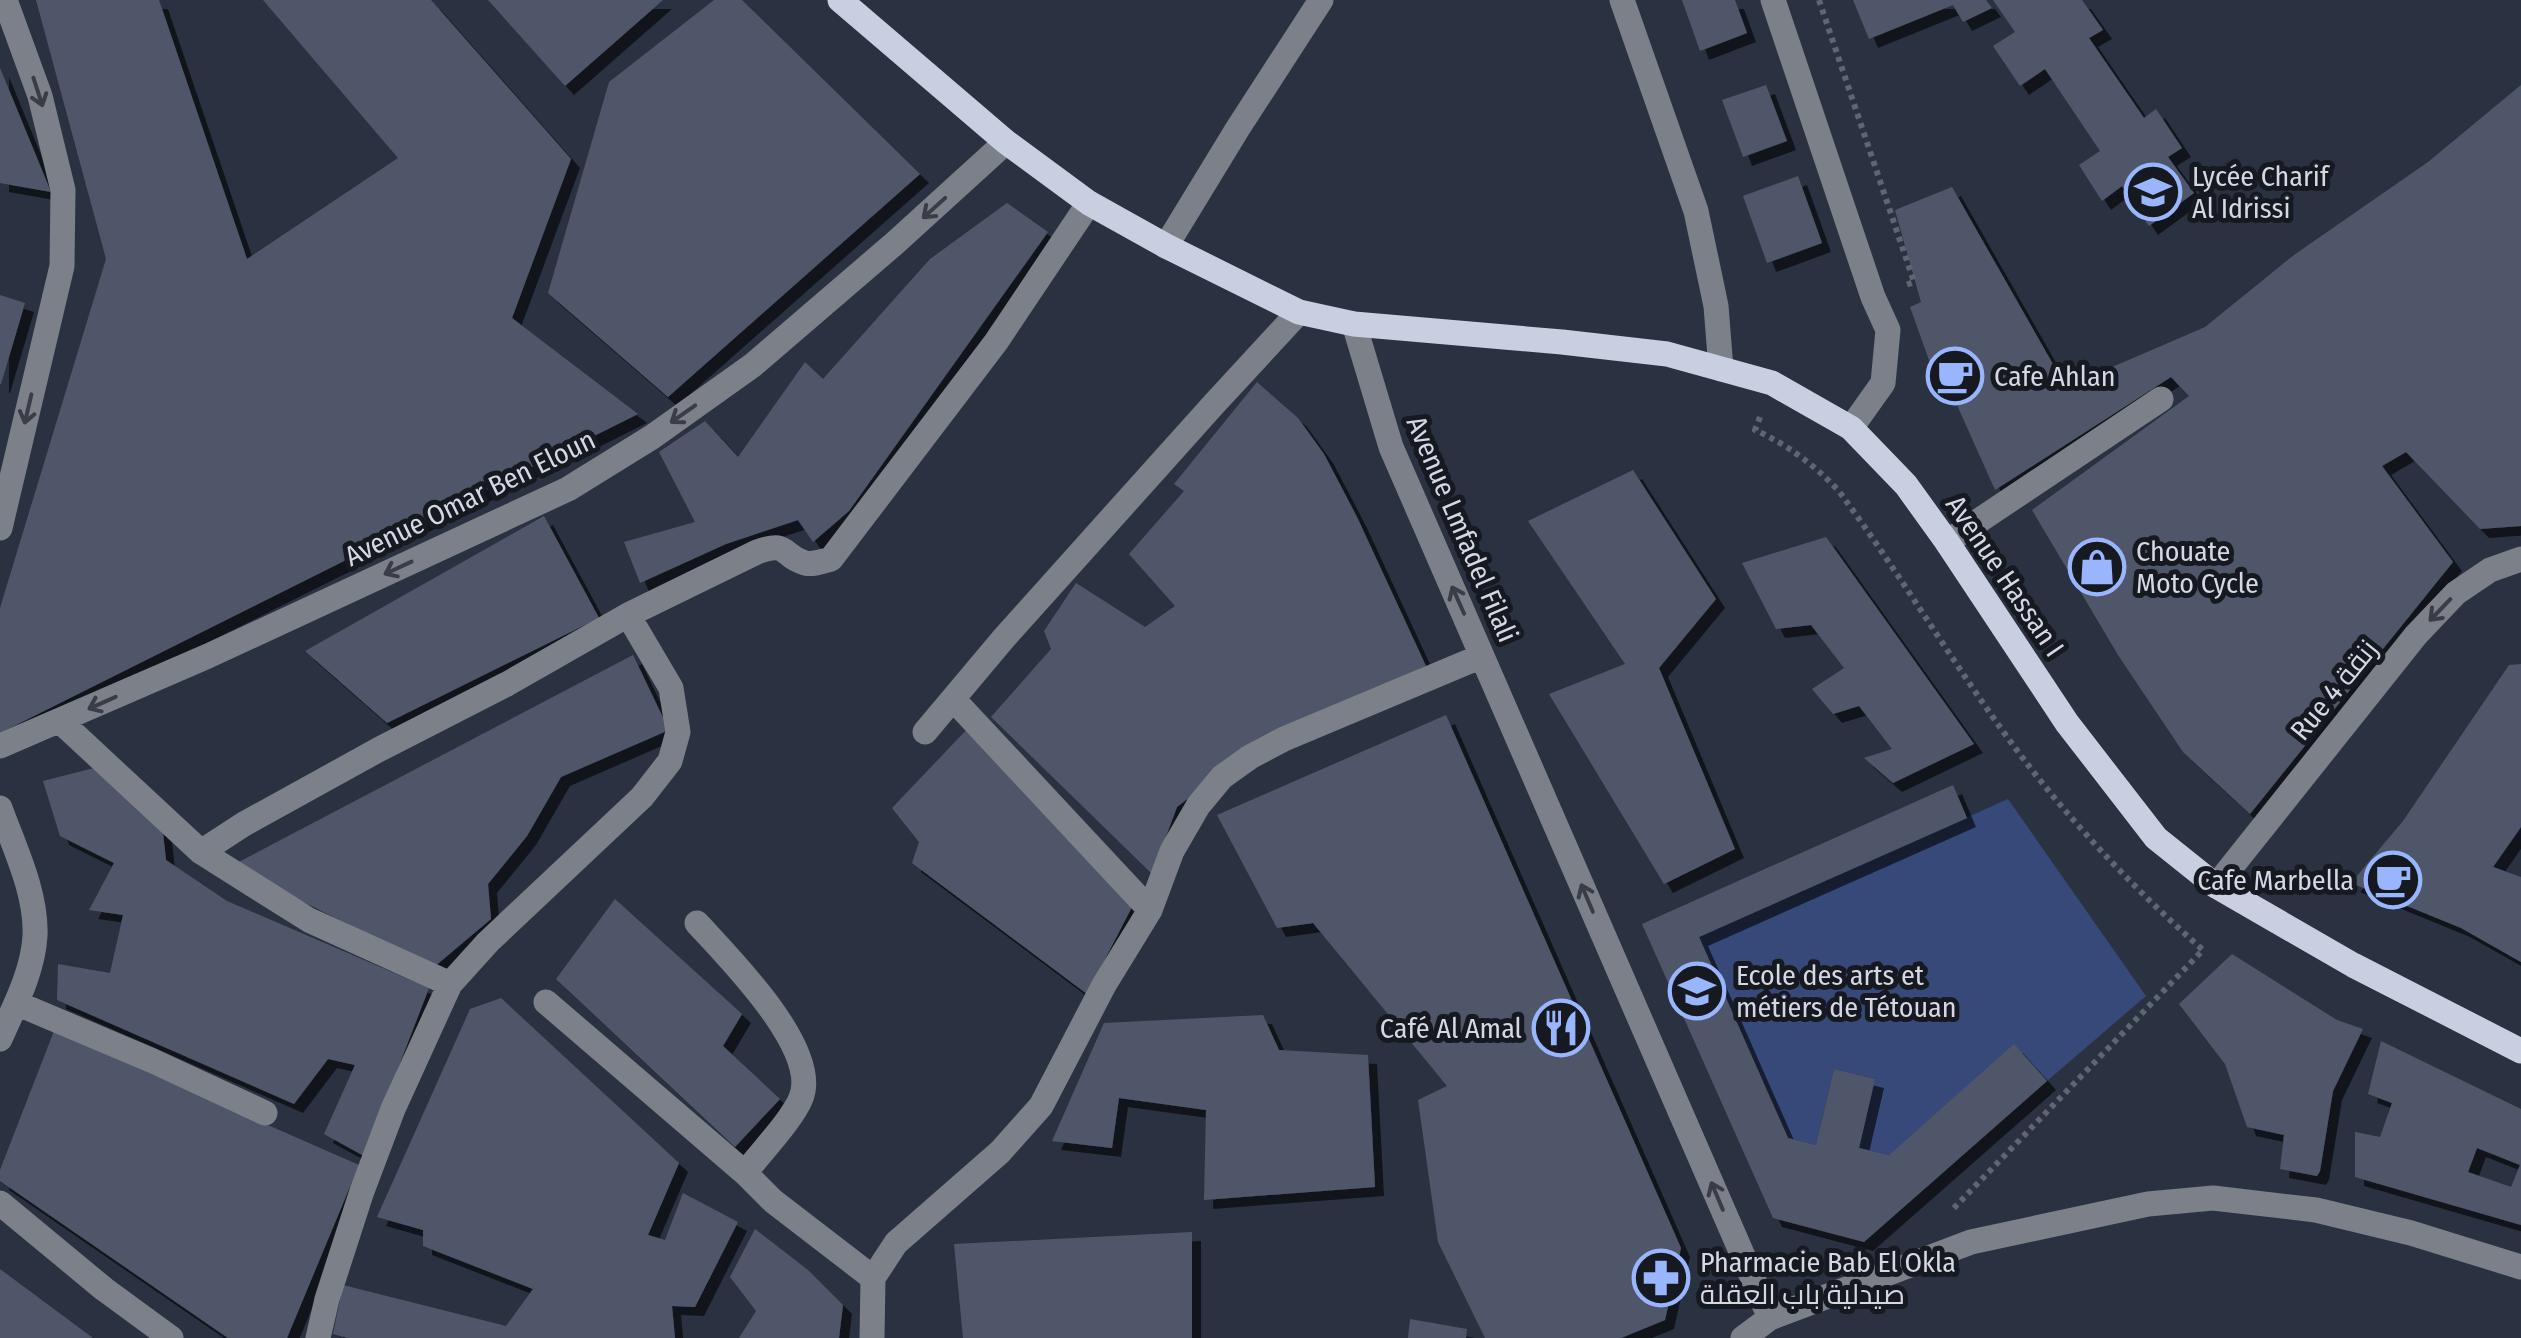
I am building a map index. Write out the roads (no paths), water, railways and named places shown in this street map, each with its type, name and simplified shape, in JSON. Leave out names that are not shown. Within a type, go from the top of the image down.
[{"type":"main road","points":[[840,0],[1006,142],[1089,203],[1300,312],[1354,324]]},
{"type":"main road","name":"Avenue Hassan I","points":[[1354,324],[1667,354],[1772,383],[1850,428],[1906,485],[2066,722],[2156,838],[2216,886],[2353,965],[2521,1051]]},
{"type":"street","points":[[0,528],[62,266],[64,190],[40,96],[5,0]]},
{"type":"street","points":[[1166,246],[1321,0]]},
{"type":"street","points":[[1622,0],[1696,211],[1714,293],[1720,369]]},
{"type":"street","points":[[1773,0],[1873,297],[1888,330],[1883,383],[1850,428]]},
{"type":"street","name":"Avenue Omar Ben Eloun","points":[[0,746],[369,582],[568,488],[652,437],[753,365],[1006,142]]},
{"type":"street","points":[[201,852],[306,789],[507,684],[628,615],[772,546],[801,562],[811,564],[831,558],[996,342],[1089,203]]},
{"type":"street","points":[[925,732],[1004,638],[1300,312]]},
{"type":"street","name":"Avenue Lmfadel Filali","points":[[1354,324],[1390,447],[1770,1318]]},
{"type":"street","points":[[1947,542],[2161,399]]},
{"type":"street","name":"Rue 4 زنقة","points":[[2216,886],[2416,635],[2456,594],[2490,570],[2521,560]]},
{"type":"street","points":[[318,1338],[362,1191],[393,1109],[450,984],[488,942],[642,797],[670,762],[678,732],[671,688],[628,615]]},
{"type":"street","points":[[872,1338],[873,1278],[896,1243],[1000,1152],[1041,1106],[1104,985],[1150,910],[1172,852],[1198,806],[1222,777],[1284,740],[1482,656]]},
{"type":"street","points":[[954,700],[1150,910]]},
{"type":"street","points":[[60,721],[201,852],[308,920],[450,984]]},
{"type":"street","points":[[0,808],[29,891],[35,922],[32,958],[0,1039]]},
{"type":"street","points":[[697,922],[768,1004],[786,1030],[803,1072],[802,1096],[745,1173]]},
{"type":"street","points":[[546,1002],[773,1201],[873,1278]]},
{"type":"street","points":[[16,1004],[265,1113]]},
{"type":"street","points":[[1744,1338],[1770,1318],[1971,1242],[2148,1204],[2213,1198],[2316,1210],[2411,1233],[2521,1268]]},
{"type":"street","points":[[0,1204],[171,1338]]},
{"type":"place","name":"Lycée Charif Al Idrissi","points":[[2153,192]]},
{"type":"place","name":"Cafe Ahlan","points":[[1955,376]]},
{"type":"place","name":"Chouate Moto Cycle","points":[[2097,567]]},
{"type":"place","name":"Cafe Marbella","points":[[2393,880]]},
{"type":"place","name":"Ecole des arts et métiers de Tétouan","points":[[1697,991]]},
{"type":"place","name":"Café Al Amal","points":[[1561,1028]]},
{"type":"place","name":"Pharmacie Bab El Okla صيدلية باب العقلة","points":[[1661,1278]]}]
